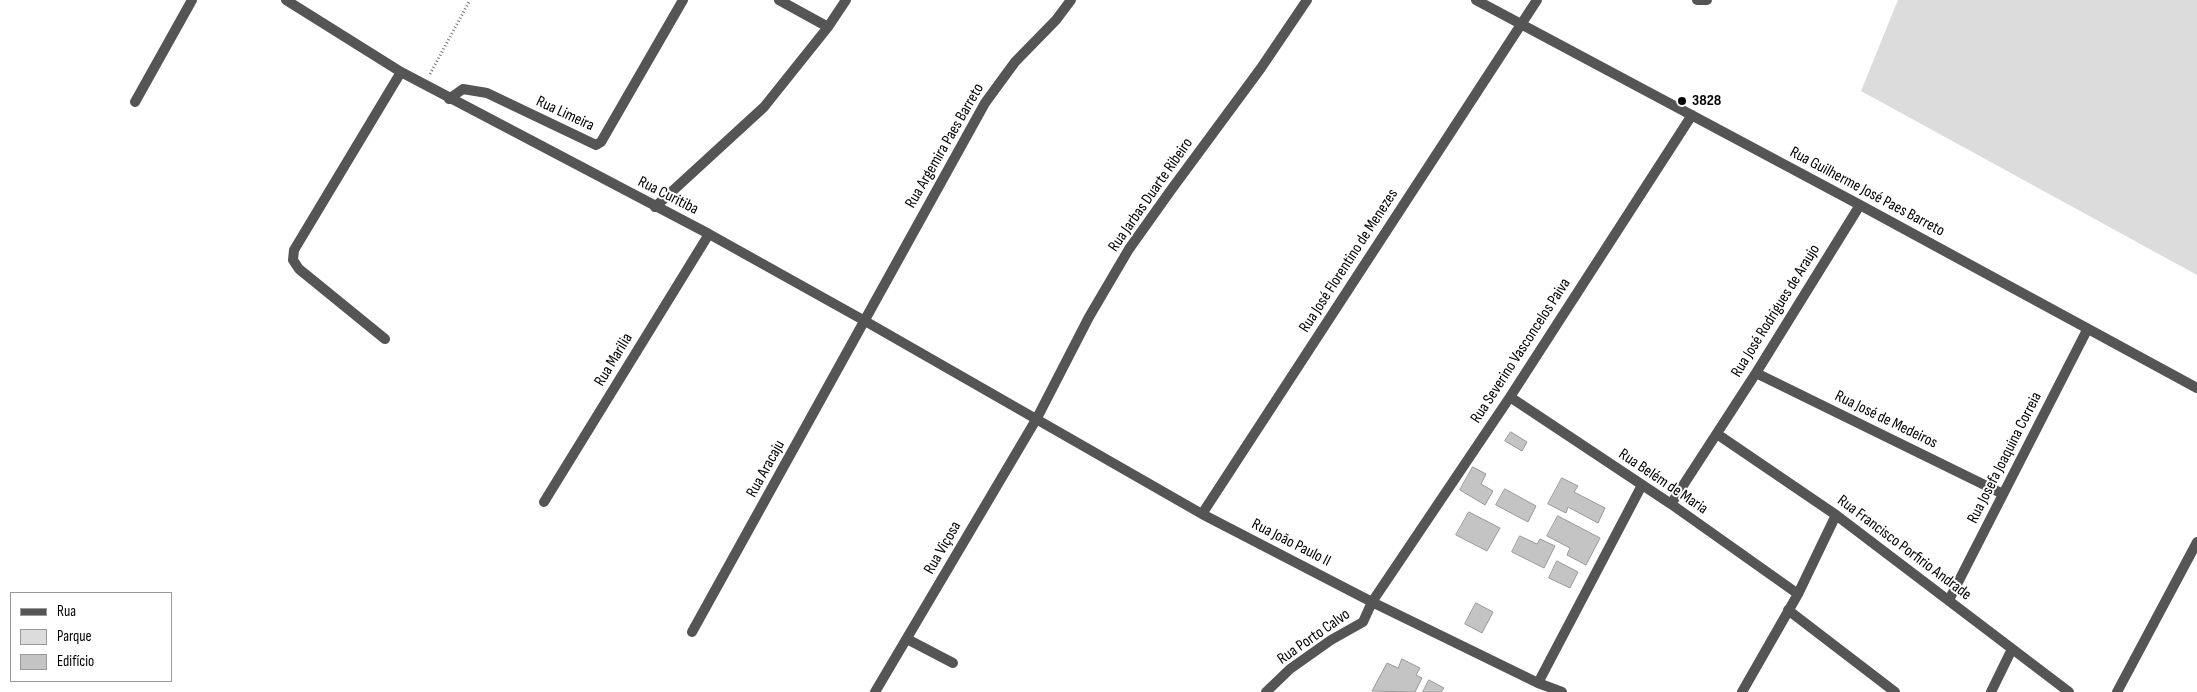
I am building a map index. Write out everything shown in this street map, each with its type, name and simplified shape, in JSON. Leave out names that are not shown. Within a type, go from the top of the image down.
[{"type":"street","points":[[135,102],[192,0]]},
{"type":"street","name":"Rua Curitiba","points":[[286,0],[401,72],[449,99],[709,234],[1037,418]]},
{"type":"street","name":"Rua Limeira","points":[[449,99],[464,89],[488,94],[596,145],[601,142],[683,0]]},
{"type":"street","points":[[779,0],[828,27]]},
{"type":"street","points":[[655,207],[764,107],[828,27],[846,0]]},
{"type":"street","name":"Rua Argemira Paes Barreto","points":[[865,321],[984,103],[1016,62],[1056,20],[1071,0]]},
{"type":"street","name":"Rua Jarbas Duarte Ribeiro","points":[[1037,418],[1090,317],[1129,249],[1261,68],[1307,0]]},
{"type":"street","name":"Rua Guilherme José Paes Barreto","points":[[1476,0],[1860,204],[2087,330],[2197,388]]},
{"type":"street","name":"Rua José Florentino de Menezes","points":[[1202,514],[1522,25],[1536,0]]},
{"type":"street","points":[[1697,0],[1707,0]]},
{"type":"street","points":[[385,339],[299,268],[293,260],[294,250],[401,72]]},
{"type":"street","name":"Rua Severino Vasconcelos Paiva","points":[[1372,602],[1510,397],[1692,115]]},
{"type":"street","name":"Rua José Rodrigues de Araujo","points":[[1671,504],[1756,373],[1860,204]]},
{"type":"street","name":"Rua Marilia","points":[[544,502],[709,234]]},
{"type":"street","name":"Rua Aracaju","points":[[692,632],[865,321]]},
{"type":"street","name":"Rua Josefa Joaquina Correia","points":[[1949,600],[2087,330]]},
{"type":"street","name":"Rua José de Medeiros","points":[[1756,373],[2003,494]]},
{"type":"street","name":"Rua Belém de Maria","points":[[1510,397],[1671,504],[1798,594]]},
{"type":"street","name":"Rua João Paulo II","points":[[1037,418],[1202,514],[1372,602],[1538,683],[1562,692]]},
{"type":"street","name":"Rua Viçosa","points":[[875,692],[1037,418]]},
{"type":"street","name":"Rua Francisco Porfirio Andrade","points":[[1717,434],[1836,515],[2069,692]]},
{"type":"street","points":[[1538,683],[1642,485]]},
{"type":"street","points":[[1742,692],[1798,594],[1836,515]]},
{"type":"street","points":[[2117,692],[2197,542]]},
{"type":"street","name":"Rua Porto Calvo","points":[[1266,692],[1290,669],[1331,640],[1363,622],[1372,602]]},
{"type":"street","points":[[1788,610],[1895,692]]},
{"type":"street","points":[[907,639],[953,663]]},
{"type":"street","points":[[1991,692],[2012,649]]},
{"type":"path","points":[[424,85],[470,0]]},
{"type":"green space","points":[[1898,0],[2197,0],[2197,275],[1861,91]]},
{"type":"building","points":[[1511,432],[1527,442],[1522,451],[1505,441]]},
{"type":"building","points":[[1473,467],[1486,474],[1481,484],[1493,491],[1485,505],[1460,490]]},
{"type":"building","points":[[1562,478],[1578,486],[1574,492],[1605,508],[1598,523],[1568,507],[1566,513],[1548,504]]},
{"type":"building","points":[[1505,489],[1536,506],[1528,522],[1496,505]]},
{"type":"building","points":[[1469,512],[1500,528],[1487,551],[1456,535]]},
{"type":"building","points":[[1558,516],[1600,538],[1586,565],[1567,555],[1570,548],[1547,536]]},
{"type":"building","points":[[1520,536],[1537,544],[1540,539],[1555,546],[1544,568],[1512,552]]},
{"type":"building","points":[[1557,561],[1578,572],[1570,588],[1549,578]]},
{"type":"building","points":[[1476,603],[1493,612],[1482,633],[1465,624]]},
{"type":"building","points":[[1402,659],[1420,668],[1416,675],[1422,678],[1415,692],[1372,691],[1387,663],[1398,668]]},
{"type":"building","points":[[1429,680],[1444,688],[1441,692],[1423,692]]},
{"type":"place","name":"3828","points":[[1682,101]]}]
